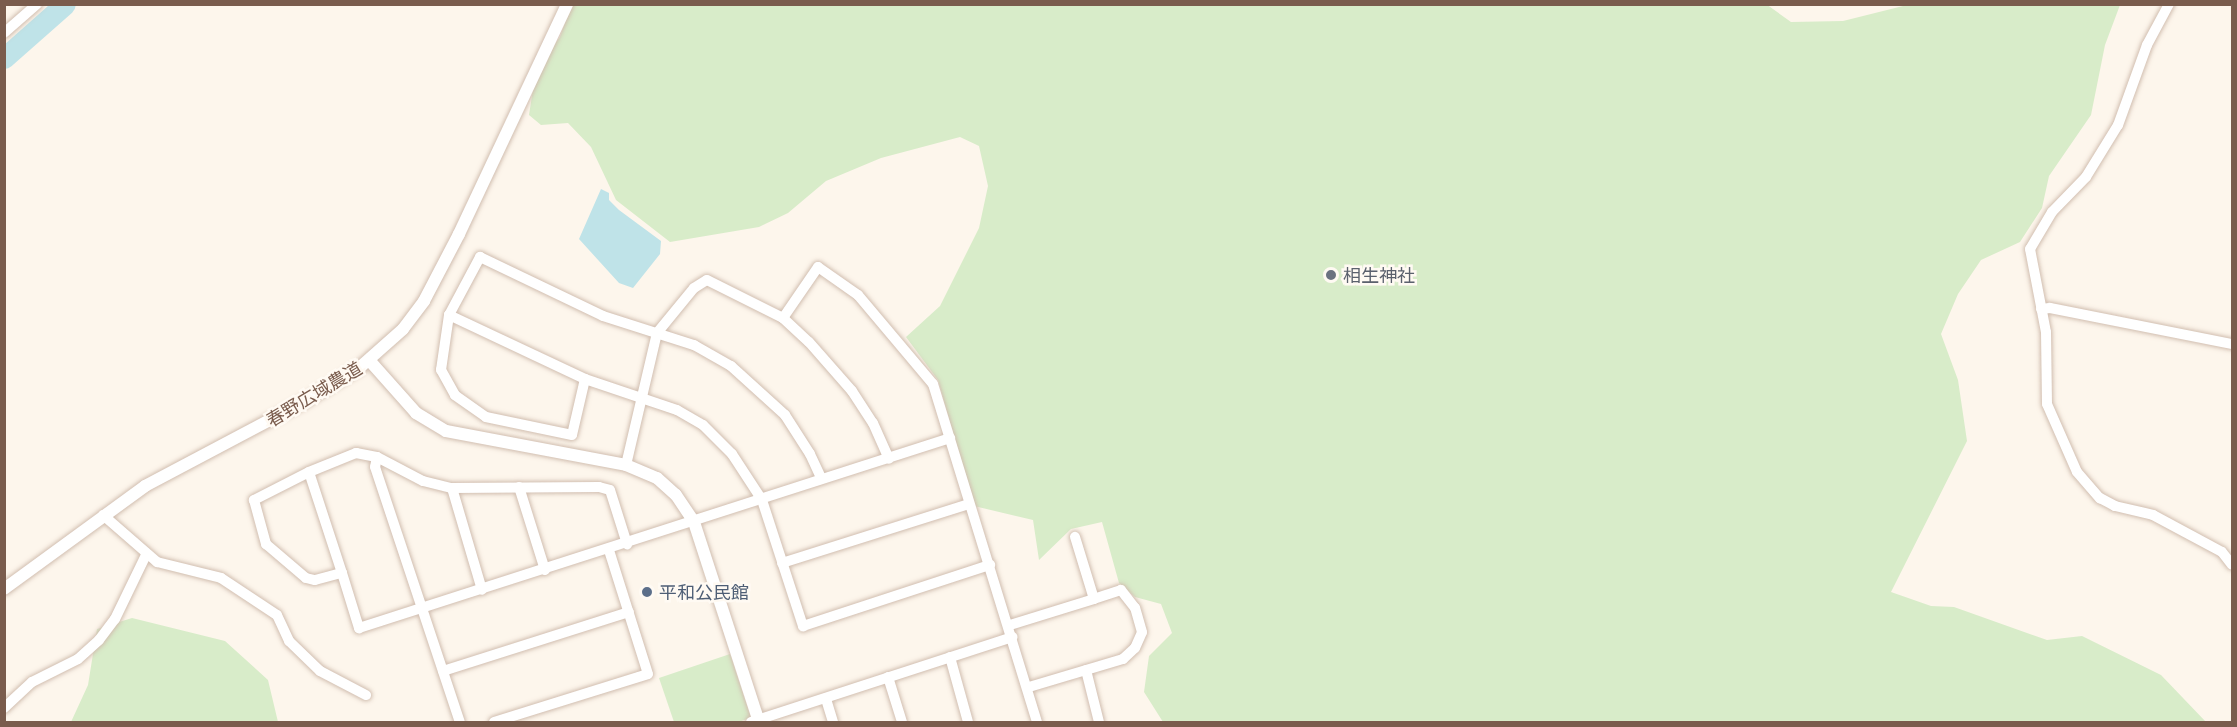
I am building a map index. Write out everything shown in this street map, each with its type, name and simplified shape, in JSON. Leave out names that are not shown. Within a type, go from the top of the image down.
[{"type":"street","points":[[4,33],[37,4]]},
{"type":"street","name":"春野広域農道","points":[[4,589],[145,486],[302,404],[369,360],[403,328],[433,284],[567,4]]},
{"type":"street","points":[[2169,4],[2147,45],[2118,124],[2086,177],[2052,212],[2030,249],[2046,332],[2047,404],[2077,472],[2100,498],[2115,506],[2153,515],[2222,552],[2232,565]]},
{"type":"street","points":[[585,379],[572,435],[486,417],[455,395],[441,370],[449,315],[480,257],[603,316],[694,345],[754,384],[785,415],[821,478]]},
{"type":"street","points":[[783,318],[818,267],[858,295],[933,384],[969,504],[1010,625],[1029,687],[1037,723]]},
{"type":"street","points":[[626,465],[657,333],[694,288],[706,280],[783,318],[852,391],[873,423],[889,459]]},
{"type":"street","points":[[2041,309],[2050,308],[2232,344]]},
{"type":"street","points":[[449,315],[585,379],[641,396],[703,425],[732,454],[762,500],[802,626],[990,565]]},
{"type":"street","points":[[369,360],[416,413],[446,431],[626,465],[657,478],[676,495],[694,522],[756,722],[1013,637]]},
{"type":"street","points":[[309,472],[360,628],[609,550],[762,500],[821,478],[889,459],[950,438]]},
{"type":"street","points":[[342,573],[315,580],[306,578],[266,544],[254,500],[309,472],[356,453],[377,457],[423,481],[452,488],[599,487],[610,490],[627,544]]},
{"type":"street","points":[[377,457],[375,467],[460,723]]},
{"type":"street","points":[[519,487],[545,570]]},
{"type":"street","points":[[452,488],[482,590]]},
{"type":"street","points":[[782,563],[969,504]]},
{"type":"street","points":[[103,515],[146,555],[157,562],[221,578],[276,615],[289,641],[320,671],[366,695]]},
{"type":"street","points":[[1075,537],[1094,599]]},
{"type":"street","points":[[494,723],[648,674],[609,550]]},
{"type":"street","points":[[4,708],[32,682],[78,659],[99,640],[116,619],[146,555]]},
{"type":"street","points":[[1010,625],[1121,590],[1135,608],[1142,632],[1135,648],[1123,659],[1029,687]]},
{"type":"street","points":[[442,671],[629,612]]},
{"type":"street","points":[[950,657],[968,723]]},
{"type":"street","points":[[1086,670],[1099,723]]},
{"type":"street","points":[[888,677],[902,723]]},
{"type":"street","points":[[826,699],[833,723]]},
{"type":"green space","points":[[1766,4],[1791,22],[1843,21],[1907,5],[2120,5],[2105,45],[2091,115],[2049,176],[2042,208],[2020,242],[1981,260],[1958,294],[1941,334],[1958,380],[1967,441],[1891,592],[1931,606],[1954,607],[2047,640],[2082,636],[2161,675],[2206,722],[1163,722],[1144,692],[1149,656],[1172,633],[1161,604],[1135,597],[1119,583],[1102,522],[1071,529],[1039,560],[1033,520],[974,506],[938,380],[906,337],[940,306],[979,228],[988,186],[979,146],[960,137],[881,158],[826,181],[788,213],[759,227],[670,242],[616,200],[591,147],[568,123],[541,125],[529,115],[534,83],[542,61],[560,37],[571,5]]},
{"type":"green space","points":[[132,618],[225,641],[268,680],[278,722],[71,722],[88,685],[97,629]]},
{"type":"green space","points":[[730,654],[751,718],[738,722],[674,722],[659,678]]},
{"type":"water","points":[[601,189],[609,193],[609,200],[619,210],[661,241],[660,254],[633,288],[619,283],[579,239]]},
{"type":"waterway","points":[[4,58],[65,4]]},
{"type":"place","name":"相生神社","points":[[1331,275]]},
{"type":"place","name":"平和公民館","points":[[647,592]]}]
